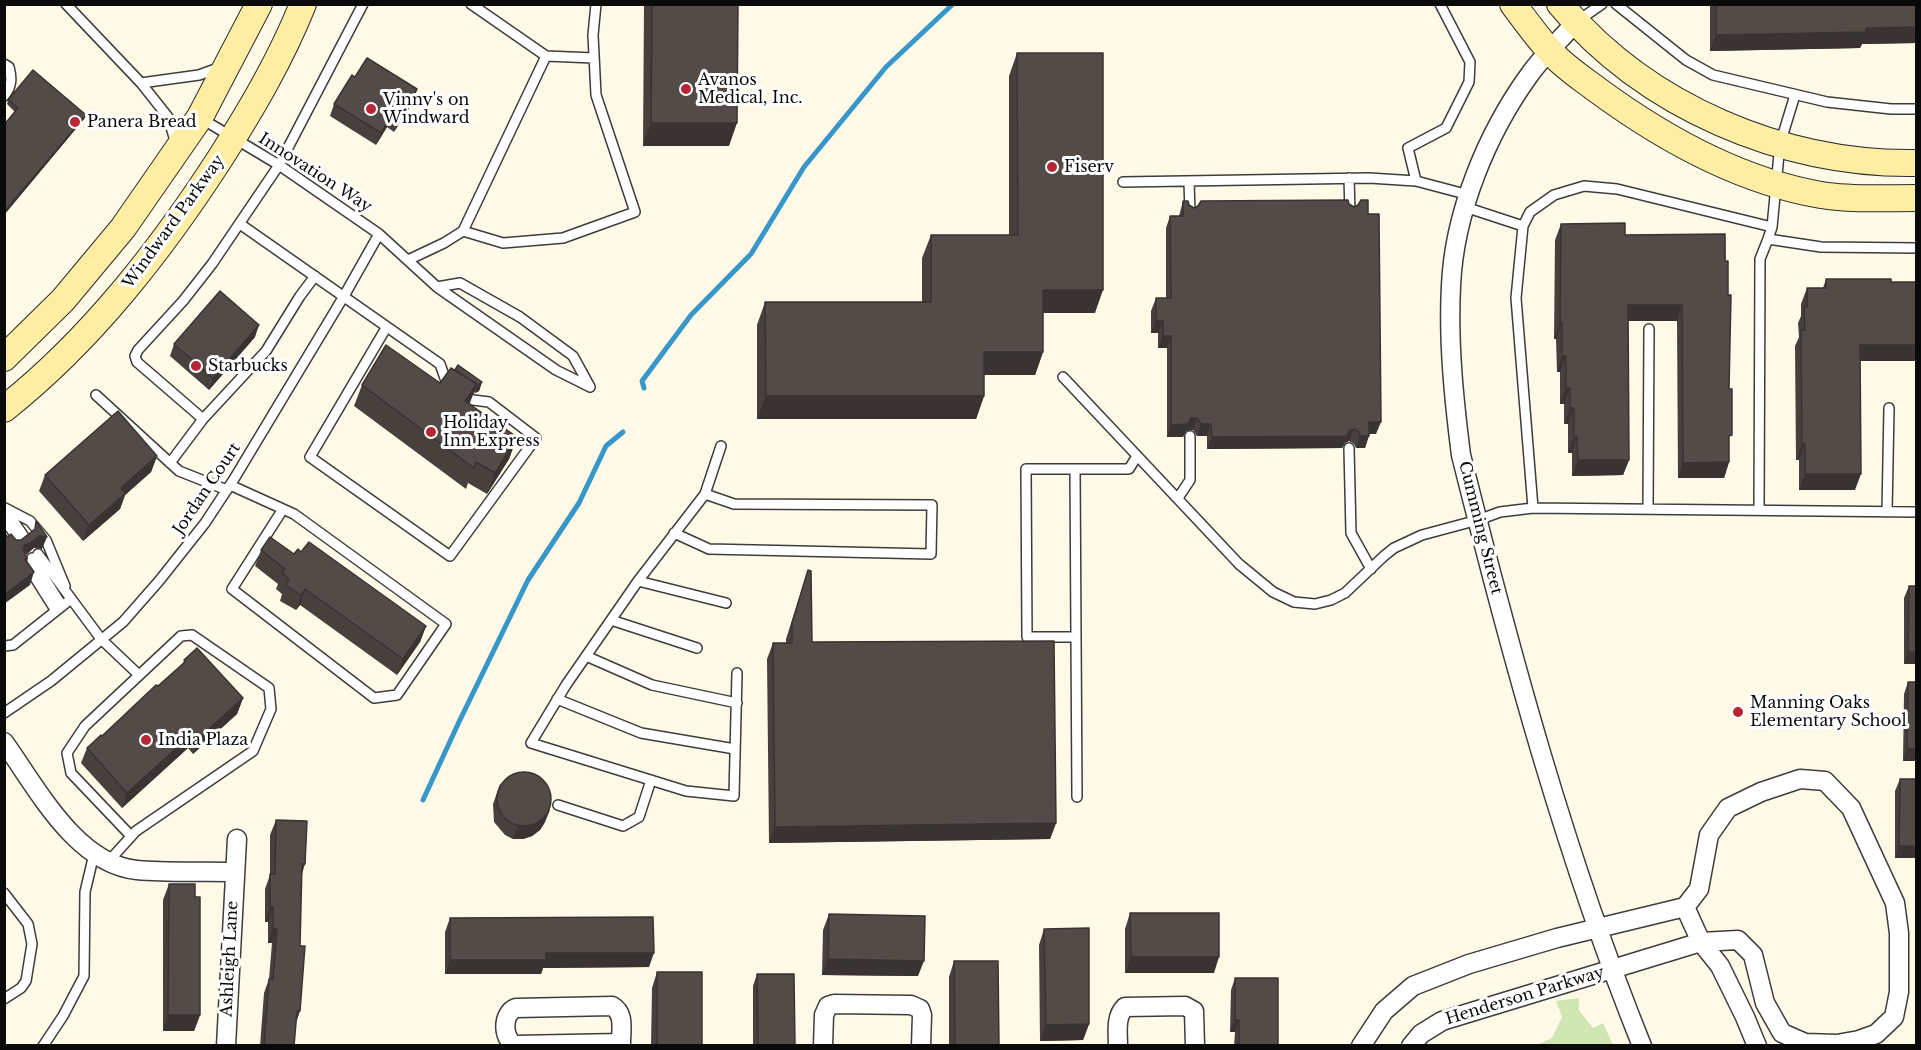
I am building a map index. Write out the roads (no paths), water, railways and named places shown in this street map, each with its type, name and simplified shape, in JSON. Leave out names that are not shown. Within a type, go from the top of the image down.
[{"type":"main road","points":[[4,358],[63,300],[123,228],[200,117],[259,4]]},
{"type":"main road","name":"Windward Parkway","points":[[4,409],[30,389],[76,343],[118,297],[183,214],[265,86],[303,4]]},
{"type":"main road","points":[[1513,4],[1550,52],[1576,74],[1626,111],[1682,146],[1776,184],[1822,195],[1917,198]]},
{"type":"main road","points":[[1568,14],[1624,66],[1668,97],[1717,122],[1780,144],[1827,155],[1893,163],[1917,163]]},
{"type":"street","name":"Cumming Street","points":[[1568,14],[1550,52],[1530,74],[1504,117],[1473,181],[1467,201],[1455,248],[1450,285],[1455,409],[1461,455],[1536,737],[1611,970],[1642,1046]]},
{"type":"street","points":[[4,742],[62,824],[101,858],[136,870],[235,872]]},
{"type":"street","name":"Henderson Parkway","points":[[1411,1046],[1421,1034],[1442,1021],[1701,942],[1738,940],[1753,955],[1765,1003],[1782,1033],[1805,1043],[1837,1044],[1859,1040],[1876,1034],[1894,1017],[1899,992],[1899,944],[1895,903],[1851,808],[1825,781],[1800,779],[1761,792],[1728,808],[1709,835],[1700,889],[1685,907]]},
{"type":"street","name":"Ashleigh Lane","points":[[226,1046],[237,839]]},
{"type":"street","points":[[1361,1046],[1384,1011],[1413,986],[1468,964],[1685,907],[1701,942],[1720,966],[1757,1046]]},
{"type":"street","points":[[823,1046],[824,1015],[828,1006],[834,1004],[911,1005],[920,1009],[922,1015],[921,1046]]},
{"type":"street","points":[[612,1006],[618,1009],[621,1015],[621,1044],[515,1045],[506,1037],[506,1016],[516,1008],[612,1006]]},
{"type":"street","points":[[1118,1046],[1119,1017],[1125,1007],[1185,1006],[1194,1011],[1196,1017],[1195,1046]]},
{"type":"lane","points":[[66,4],[141,83],[168,117],[178,150]]},
{"type":"lane","points":[[203,419],[137,362],[135,356],[183,302],[240,224],[279,165],[363,4]]},
{"type":"lane","points":[[471,4],[546,56],[594,58]]},
{"type":"lane","points":[[463,231],[503,243],[563,238],[635,212],[596,95],[593,35],[596,4]]},
{"type":"lane","points":[[1416,181],[1408,148],[1446,128],[1469,82],[1470,62],[1440,4]]},
{"type":"lane","points":[[1568,14],[1602,4]]},
{"type":"lane","points":[[1616,4],[1686,60],[1713,75],[1827,102],[1891,109],[1917,109]]},
{"type":"lane","points":[[408,260],[463,231],[546,56]]},
{"type":"lane","points":[[4,64],[9,67],[12,78],[9,91],[4,96]]},
{"type":"lane","points":[[141,83],[199,75],[228,65]]},
{"type":"lane","points":[[1759,510],[1760,259],[1772,227],[1780,144],[1795,95]]},
{"type":"lane","name":"Innovation Way","points":[[200,117],[279,165],[380,234],[437,287],[556,370],[590,387],[573,356],[520,317],[460,283],[437,287]]},
{"type":"lane","points":[[1349,178],[1350,212]]},
{"type":"lane","points":[[1123,182],[1349,178],[1416,181],[1523,226]]},
{"type":"lane","points":[[1189,181],[1190,213]]},
{"type":"lane","points":[[1533,508],[1516,298],[1523,226],[1530,212],[1554,195],[1584,186],[1617,189],[1772,227]]},
{"type":"lane","points":[[240,224],[440,364],[447,384],[472,400],[489,402],[536,438],[450,556],[310,457],[387,328]]},
{"type":"lane","name":"Jordan Court","points":[[4,713],[51,681],[123,622],[205,523],[229,488],[380,234]]},
{"type":"lane","points":[[1768,239],[1821,247],[1917,248]]},
{"type":"lane","points":[[170,463],[203,419],[266,351],[315,276]]},
{"type":"lane","points":[[1648,509],[1649,329]]},
{"type":"lane","points":[[1063,376],[1239,564],[1273,592],[1294,602],[1315,604],[1331,600],[1346,593],[1384,556],[1406,542],[1422,535],[1500,512],[1533,508],[1917,512]]},
{"type":"lane","points":[[96,395],[179,471],[229,488],[283,509],[294,514],[446,624],[398,695],[374,698],[232,589],[283,509]]},
{"type":"lane","points":[[1887,512],[1889,408]]},
{"type":"lane","points":[[1178,498],[1190,480],[1190,436]]},
{"type":"lane","points":[[721,446],[705,494],[638,581],[586,656],[531,743],[686,791],[734,796],[737,673]]},
{"type":"lane","points":[[1349,448],[1351,533],[1371,569]]},
{"type":"lane","points":[[1076,637],[1027,637],[1026,469],[1129,469],[1137,456]]},
{"type":"lane","points":[[1075,469],[1077,797]]},
{"type":"lane","points":[[674,534],[709,549],[931,554],[932,505],[734,504],[705,494]]},
{"type":"lane","points":[[5,508],[30,521],[46,540],[71,599]]},
{"type":"lane","points":[[5,508],[20,542]]},
{"type":"lane","points":[[4,520],[20,542]]},
{"type":"lane","points":[[4,530],[20,542]]},
{"type":"lane","points":[[59,609],[32,558],[71,599],[101,639],[139,675]]},
{"type":"lane","points":[[638,581],[726,603]]},
{"type":"lane","points":[[4,646],[13,645],[71,599]]},
{"type":"lane","points":[[611,620],[697,648]]},
{"type":"lane","points":[[43,1046],[63,1016],[84,976],[85,892],[101,858],[253,751],[271,709],[269,688],[192,635],[181,636],[139,675],[85,726],[67,753],[71,773],[131,836]]},
{"type":"lane","points":[[586,656],[652,685],[737,703]]},
{"type":"lane","points":[[558,699],[641,733],[735,749]]},
{"type":"lane","points":[[558,804],[623,826],[639,817],[651,780]]},
{"type":"lane","points":[[4,893],[28,924],[32,944],[26,981],[21,988],[4,999]]},
{"type":"waterway","points":[[644,388],[642,381],[691,315],[751,254],[804,167],[886,67],[953,4]]},
{"type":"waterway","points":[[423,800],[528,580],[579,503],[606,446],[623,432]]},
{"type":"place","name":"Avanos Medical, Inc.","points":[[686,89]]},
{"type":"place","name":"Vinny's on Windward","points":[[371,109]]},
{"type":"place","name":"Panera Bread","points":[[75,122]]},
{"type":"place","name":"Fiserv","points":[[1052,167]]},
{"type":"place","name":"Starbucks","points":[[196,366]]},
{"type":"place","name":"Holiday Inn Express","points":[[431,432]]},
{"type":"place","name":"Manning Oaks Elementary School","points":[[1738,712]]},
{"type":"place","name":"India Plaza","points":[[146,740]]}]
